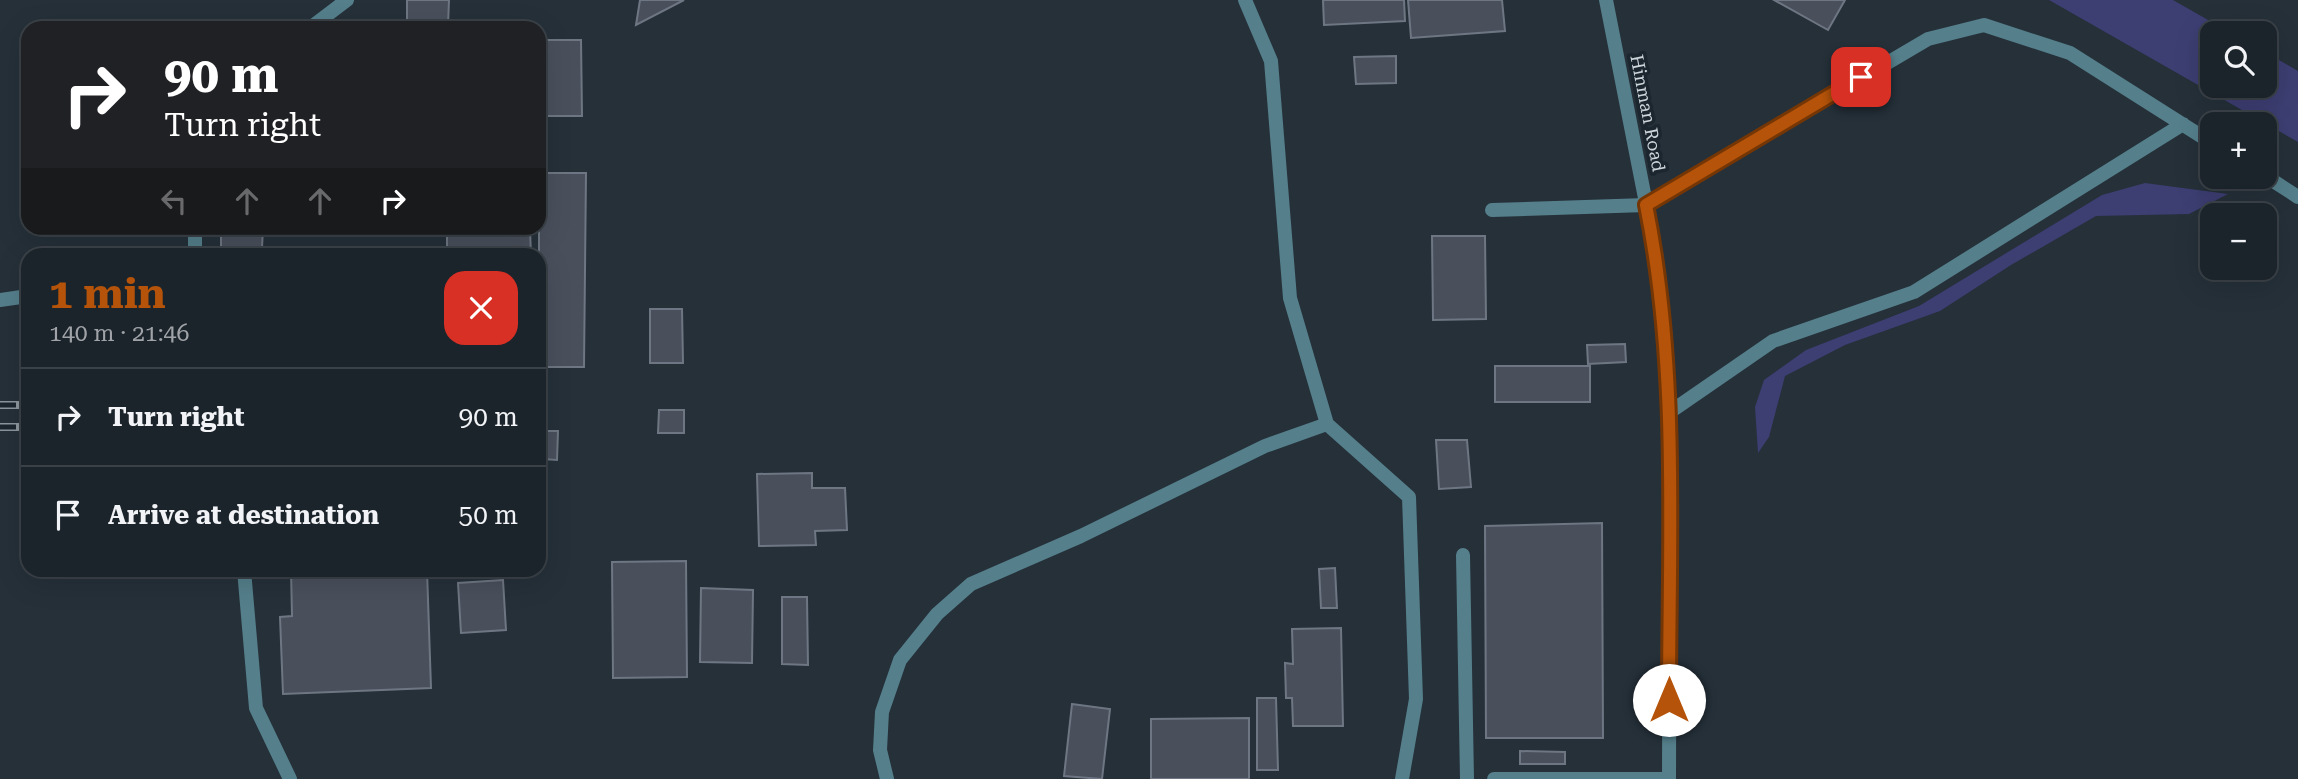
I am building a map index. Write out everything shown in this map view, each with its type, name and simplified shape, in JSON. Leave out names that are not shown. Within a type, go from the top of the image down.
[{"type":"street","points":[[319,21],[347,0]]},
{"type":"street","points":[[1245,0],[1271,61],[1290,298],[1327,424],[1409,497],[1416,699],[1402,779]]},
{"type":"street","name":"Hinman Road","points":[[1606,0],[1646,205],[1663,317],[1670,412],[1669,779]]},
{"type":"street","points":[[1492,209],[1646,205],[1928,39],[1984,24],[2070,53],[2200,135]]},
{"type":"street","points":[[1670,412],[1773,341],[1914,292],[2183,124]]},
{"type":"street","points":[[2277,184],[2298,197]]},
{"type":"street","points":[[0,300],[21,297]]},
{"type":"street","points":[[887,779],[880,750],[882,712],[901,660],[937,614],[971,584],[1081,536],[1265,446],[1327,424]]},
{"type":"street","points":[[1463,555],[1466,779]]},
{"type":"street","points":[[245,577],[256,708],[290,779]]},
{"type":"street","points":[[1494,779],[1669,779]]},
{"type":"shaded area","points":[[2049,0],[2173,0],[2210,21],[2200,21],[2200,86]]},
{"type":"shaded area","points":[[2277,59],[2298,71],[2298,142],[2277,130],[2277,112],[2245,112],[2221,98],[2277,98]]},
{"type":"shaded area","points":[[2145,183],[2228,194],[2210,203],[2200,203],[2200,208],[2189,214],[2096,216],[2011,265],[1940,311],[1845,345],[1785,376],[1769,437],[1758,453],[1755,407],[1764,380],[1806,350],[1919,306],[2102,195]]},
{"type":"building","points":[[407,0],[449,0],[448,21],[407,21]]},
{"type":"building","points":[[640,0],[684,0],[636,25]]},
{"type":"building","points":[[1323,0],[1404,0],[1405,21],[1324,25]]},
{"type":"building","points":[[1408,0],[1502,0],[1505,31],[1411,38]]},
{"type":"building","points":[[1774,0],[1845,0],[1828,30]]},
{"type":"building","points":[[546,40],[581,40],[582,116],[546,116]]},
{"type":"building","points":[[1396,56],[1396,83],[1356,84],[1354,57]]},
{"type":"building","points":[[546,173],[586,173],[584,367],[546,367],[546,248],[539,248],[539,235],[546,235]]},
{"type":"building","points":[[221,235],[263,235],[262,248],[221,248]]},
{"type":"building","points":[[447,235],[530,235],[531,248],[447,248]]},
{"type":"building","points":[[1432,236],[1485,236],[1486,319],[1433,320]]},
{"type":"building","points":[[436,247],[436,248],[262,248]]},
{"type":"building","points":[[650,309],[682,309],[683,363],[650,363]]},
{"type":"building","points":[[1625,344],[1626,362],[1588,364],[1587,345]]},
{"type":"building","points":[[1495,366],[1590,366],[1590,402],[1495,402]]},
{"type":"building","points":[[659,410],[684,410],[684,433],[658,433]]},
{"type":"building","points":[[546,431],[558,431],[557,460],[546,459]]},
{"type":"building","points":[[1436,440],[1467,440],[1471,487],[1439,489]]},
{"type":"building","points":[[812,473],[812,488],[845,488],[847,530],[815,531],[816,545],[759,546],[757,474]]},
{"type":"building","points":[[1602,523],[1603,738],[1486,738],[1485,526]]},
{"type":"building","points":[[686,561],[687,677],[613,678],[612,562]]},
{"type":"building","points":[[1335,568],[1337,608],[1321,608],[1319,569]]},
{"type":"building","points":[[291,577],[427,577],[431,688],[283,694],[280,617],[292,616]]},
{"type":"building","points":[[503,580],[506,630],[461,633],[458,583]]},
{"type":"building","points":[[701,588],[753,590],[752,663],[700,662]]},
{"type":"building","points":[[782,597],[807,597],[808,665],[782,664]]},
{"type":"building","points":[[1341,628],[1343,726],[1293,726],[1292,698],[1286,698],[1285,663],[1293,664],[1292,629]]},
{"type":"building","points":[[1257,698],[1276,698],[1278,770],[1257,770]]},
{"type":"building","points":[[1072,704],[1110,709],[1102,779],[1064,776]]},
{"type":"building","points":[[1249,718],[1249,779],[1151,779],[1151,719]]},
{"type":"building","points":[[1520,751],[1565,752],[1565,764],[1520,764]]},
{"type":"railway","points":[[0,405],[21,405]]},
{"type":"railway","points":[[0,427],[21,427]]},
{"type":"route","points":[[1669,700],[1670,412],[1665,330],[1646,205],[1861,77]]}]
